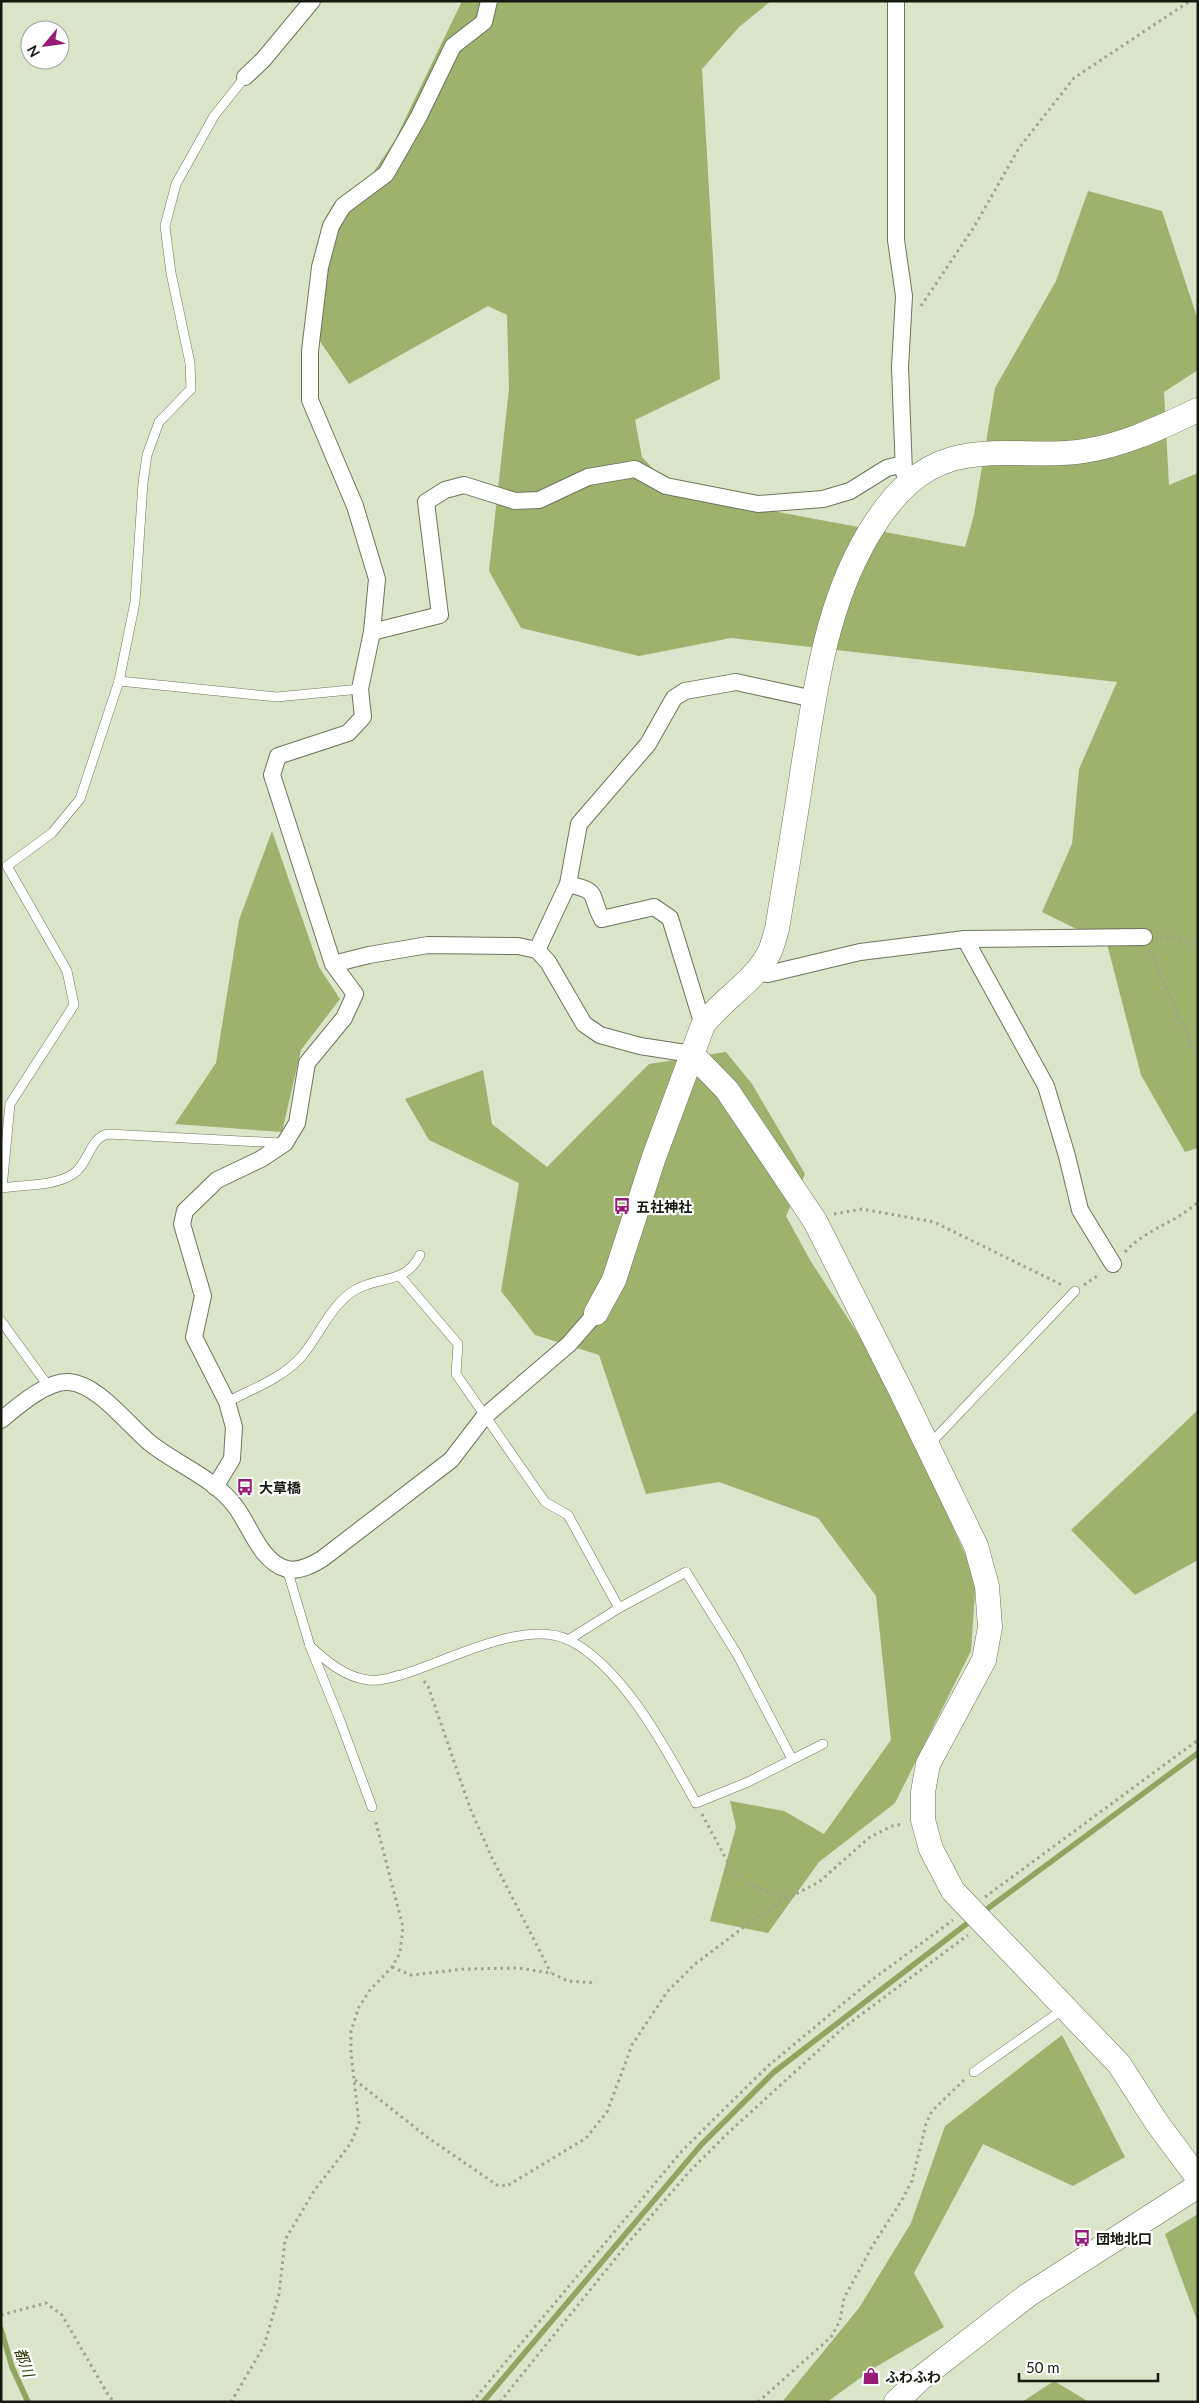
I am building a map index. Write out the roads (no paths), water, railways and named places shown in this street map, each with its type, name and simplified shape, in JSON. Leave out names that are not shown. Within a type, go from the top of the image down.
[{"type":"street","points":[[245,77],[263,60],[312,1]]},
{"type":"street","points":[[215,1487],[232,1459],[235,1444],[234,1427],[226,1402],[194,1337],[203,1296],[182,1224],[185,1211],[217,1180],[261,1159],[285,1144],[297,1123],[307,1063],[344,1018],[355,994],[333,964],[272,775],[278,756],[348,733],[363,717],[360,689],[372,632],[377,579],[355,506],[310,400],[310,351],[320,267],[331,226],[343,206],[386,174],[418,118],[454,46],[484,22],[489,1]]},
{"type":"street","points":[[1,1420],[18,1406],[49,1387],[69,1382],[94,1392],[150,1443],[215,1487],[234,1505],[266,1555],[287,1569],[300,1569],[322,1559],[451,1460],[484,1417],[569,1344],[596,1313],[614,1280],[654,1157],[703,1025],[711,1014],[755,972],[769,952],[777,928],[827,630],[843,582],[860,545],[904,475],[900,367],[904,296],[896,240],[896,1]]},
{"type":"street","points":[[372,632],[440,615],[426,502],[445,490],[464,485],[515,501],[539,500],[588,477],[635,469],[666,486],[758,504],[823,499],[850,491],[888,468],[904,475],[918,474],[951,459],[972,454],[1083,452],[1139,437],[1198,410]]},
{"type":"street","points":[[537,950],[568,884],[579,824],[648,744],[674,698],[685,691],[736,682],[814,699]]},
{"type":"street","points":[[568,884],[585,888],[593,893],[602,919],[654,907],[670,918],[703,1025]]},
{"type":"street","points":[[755,972],[768,974],[860,952],[965,939],[1144,937]]},
{"type":"street","points":[[965,939],[1046,1086],[1067,1156],[1080,1210],[1113,1264]]},
{"type":"street","points":[[333,964],[369,955],[428,945],[518,946],[537,950],[548,962],[584,1024],[600,1035],[640,1046],[692,1054],[726,1090],[815,1222],[928,1446],[976,1546],[987,1586],[990,1627],[984,1660],[928,1764],[923,1792],[923,1820],[931,1849],[953,1891],[1067,2007],[1119,2064],[1157,2123],[1198,2178]]},
{"type":"street","points":[[896,2402],[921,2378],[1028,2295],[1198,2186]]},
{"type":"lane","points":[[245,77],[214,116],[176,184],[165,226],[171,274],[190,363],[191,389],[159,422],[147,455],[143,483],[135,602],[119,681],[80,799],[52,833],[7,866],[67,971],[74,1005],[10,1104],[2,1188],[59,1181],[84,1165],[94,1143],[100,1136],[108,1134],[285,1144]]},
{"type":"lane","points":[[119,681],[278,697],[360,689]]},
{"type":"lane","points":[[226,1402],[282,1373],[294,1363],[344,1299],[355,1290],[400,1276],[414,1267],[420,1255]]},
{"type":"lane","points":[[400,1276],[458,1344],[456,1374],[484,1417],[545,1502],[568,1515],[619,1608]]},
{"type":"lane","points":[[928,1446],[1075,1292]]},
{"type":"lane","points":[[1,1321],[49,1387]]},
{"type":"lane","points":[[287,1569],[310,1646],[340,1718],[372,1807]]},
{"type":"lane","points":[[568,1640],[619,1608],[686,1572],[737,1654],[792,1759]]},
{"type":"lane","points":[[310,1646],[326,1661],[339,1669],[350,1675],[369,1680],[387,1679],[416,1670],[469,1649],[525,1634],[549,1635],[568,1640],[584,1650],[620,1684],[669,1753],[696,1803],[748,1782],[823,1744]]},
{"type":"lane","points":[[974,2072],[1067,2007]]},
{"type":"waterway","points":[[983,1912],[1198,1753]]},
{"type":"waterway","points":[[483,2402],[701,2145],[774,2072],[973,1919]]},
{"type":"waterway","name":"都川","points":[[1,2329],[12,2367],[28,2402]]},
{"type":"place","name":"五社神社","points":[[622,1206]]},
{"type":"place","name":"大草橋","points":[[245,1487]]},
{"type":"place","name":"団地北口","points":[[1082,2238]]},
{"type":"place","name":"ふわふわ","points":[[871,2376]]}]
